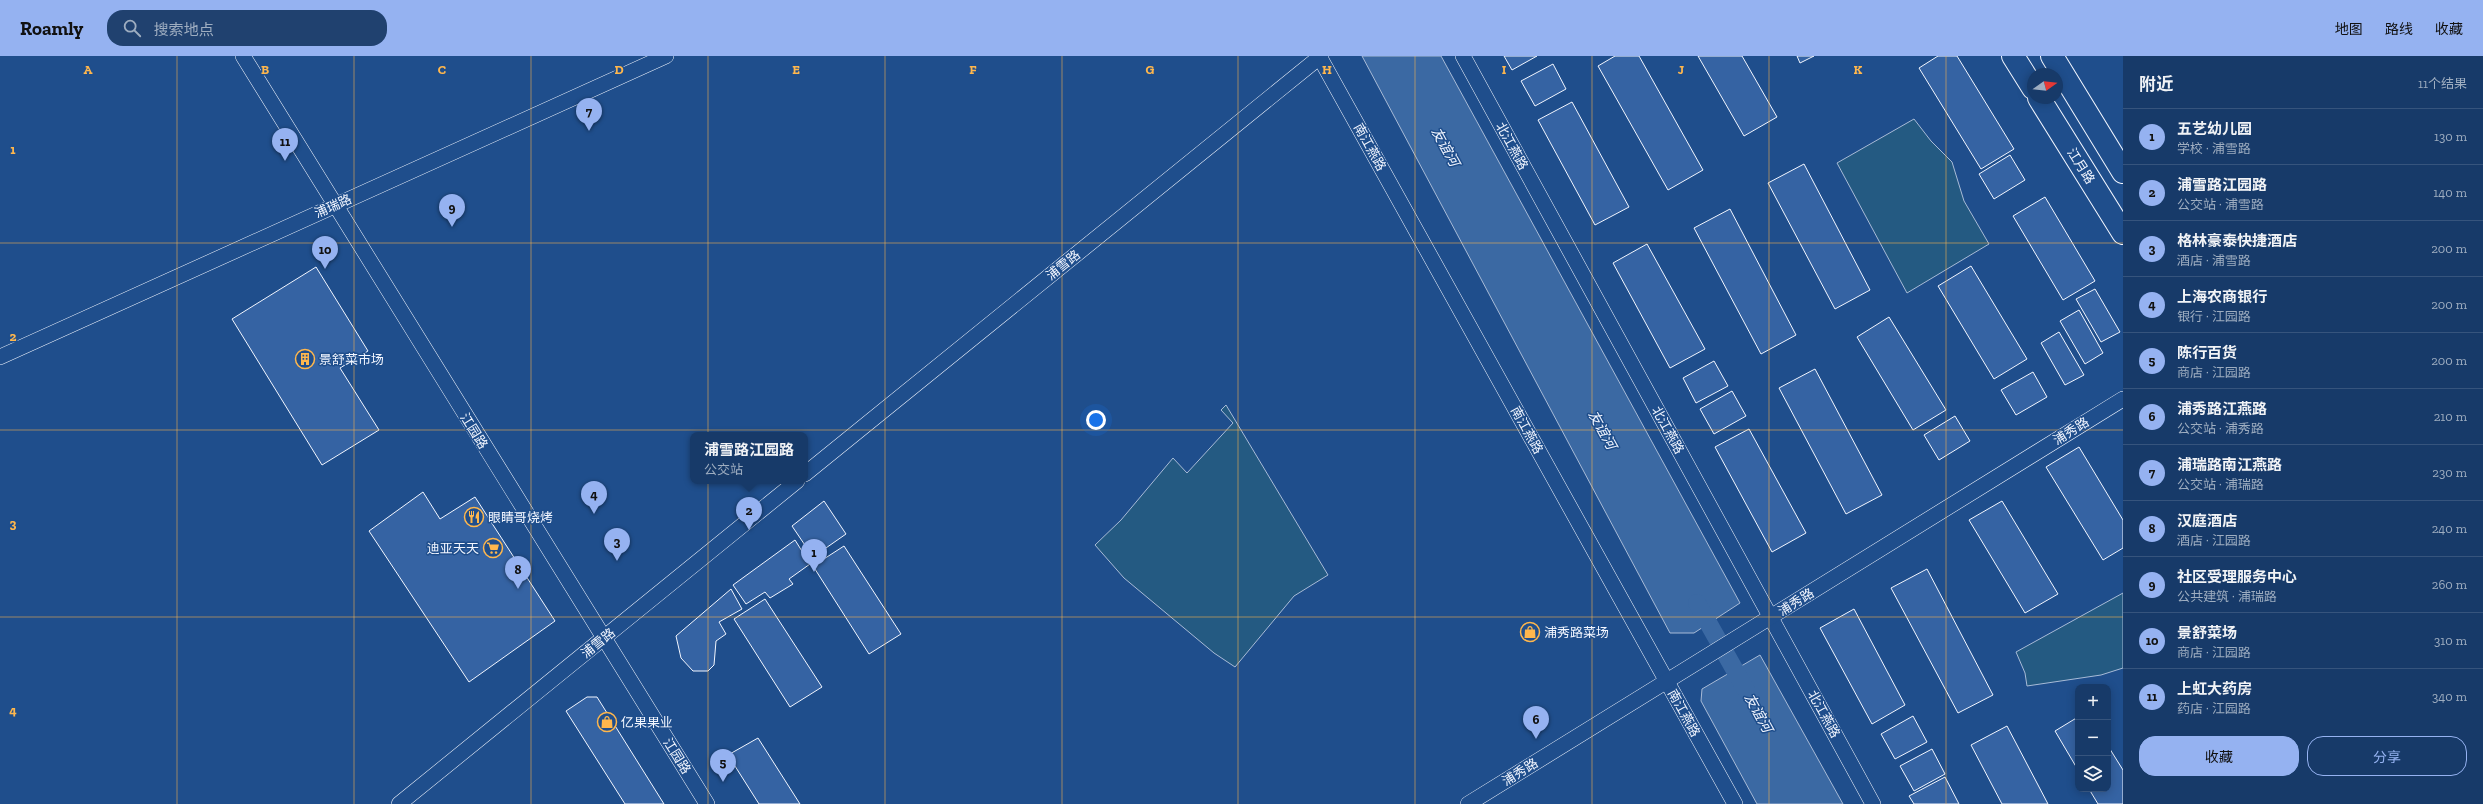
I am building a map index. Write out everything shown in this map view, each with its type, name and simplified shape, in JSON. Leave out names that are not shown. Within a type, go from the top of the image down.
[{"type":"street","name":"江园路","points":[[243,56],[334,205],[707,804]]},
{"type":"street","name":"浦瑞路","points":[[0,356],[666,56]]},
{"type":"street","name":"浦雪路","points":[[808,472],[1320,56]]},
{"type":"street","name":"南江燕路","points":[[1320,56],[1735,804]]},
{"type":"street","name":"北江燕路","points":[[1463,56],[1873,804]]},
{"type":"street","points":[[2013,56],[2027,78]]},
{"type":"street","points":[[2052,56],[2123,172]]},
{"type":"street","name":"江月路","points":[[2043,104],[2123,233]]},
{"type":"street","name":"浦秀路","points":[[1468,804],[2123,399]]},
{"type":"street","name":"浦雪路","points":[[399,804],[793,484]]},
{"type":"shaded area","points":[[1914,119],[1931,141],[1952,162],[1964,201],[1989,244],[1907,293],[1837,163]]},
{"type":"shaded area","points":[[1226,405],[1328,575],[1294,596],[1235,667],[1214,653],[1124,578],[1095,545],[1121,520],[1173,458],[1187,473],[1233,423],[1221,410]]},
{"type":"shaded area","points":[[2123,593],[2123,668],[2101,675],[2027,686],[2025,673],[2016,652]]},
{"type":"water","points":[[1362,56],[1441,56],[1740,603],[1694,633],[1670,633]]},
{"type":"water","points":[[1760,655],[1843,804],[1757,804],[1701,701],[1702,689]]},
{"type":"building","points":[[1504,56],[1537,56],[1512,70]]},
{"type":"building","points":[[1615,56],[1639,56],[1703,170],[1668,190],[1598,66]]},
{"type":"building","points":[[1698,56],[1742,56],[1777,117],[1744,136]]},
{"type":"building","points":[[1797,56],[1814,56],[1800,63]]},
{"type":"building","points":[[1938,56],[1957,56],[2014,149],[1981,169],[1919,68]]},
{"type":"building","points":[[1553,64],[1566,89],[1535,106],[1521,81]]},
{"type":"building","points":[[1572,102],[1629,207],[1595,225],[1538,120]]},
{"type":"building","points":[[2010,155],[2025,180],[1994,199],[1979,174]]},
{"type":"building","points":[[1804,164],[1870,290],[1835,309],[1768,183]]},
{"type":"building","points":[[2045,197],[2095,281],[2063,300],[2013,216]]},
{"type":"building","points":[[1730,209],[1796,335],[1761,354],[1694,228]]},
{"type":"building","points":[[1647,244],[1705,349],[1670,368],[1613,263]]},
{"type":"building","points":[[1971,266],[2027,359],[1994,379],[1938,286]]},
{"type":"building","name":"景舒菜市场","points":[[316,267],[368,351],[340,368],[379,430],[322,465],[232,319]]},
{"type":"building","points":[[2095,289],[2120,332],[2101,342],[2076,299]]},
{"type":"building","points":[[2079,310],[2103,353],[2085,364],[2060,321]]},
{"type":"building","points":[[1889,317],[1946,410],[1913,430],[1857,337]]},
{"type":"building","points":[[2059,332],[2084,375],[2065,385],[2041,343]]},
{"type":"building","points":[[1714,361],[1728,386],[1696,403],[1683,378]]},
{"type":"building","points":[[1815,369],[1882,495],[1846,514],[1779,388]]},
{"type":"building","points":[[2033,372],[2047,397],[2016,415],[2001,390]]},
{"type":"building","points":[[1732,391],[1746,416],[1714,434],[1700,409]]},
{"type":"building","points":[[1955,416],[1970,441],[1939,460],[1924,435]]},
{"type":"building","points":[[1749,429],[1806,533],[1772,552],[1715,447]]},
{"type":"building","points":[[2079,447],[2123,520],[2123,548],[2103,560],[2046,467]]},
{"type":"building","points":[[423,492],[440,519],[475,497],[555,621],[469,682],[369,531]]},
{"type":"building","points":[[824,501],[846,534],[813,557],[792,526]]},
{"type":"building","points":[[2002,501],[2058,594],[2025,613],[1969,520]]},
{"type":"building","points":[[795,540],[810,564],[789,579],[793,584],[770,598],[765,592],[746,604],[733,585]]},
{"type":"building","points":[[844,546],[901,634],[869,654],[813,566]]},
{"type":"building","points":[[1927,569],[1993,695],[1958,713],[1891,588]]},
{"type":"building","points":[[731,589],[742,609],[719,622],[726,634],[716,641],[714,665],[708,671],[693,671],[681,658],[676,636]]},
{"type":"building","points":[[765,599],[822,687],[790,707],[734,619]]},
{"type":"building","points":[[1854,609],[1905,705],[1872,724],[1820,628]]},
{"type":"building","points":[[587,697],[597,697],[664,804],[625,804],[566,711]]},
{"type":"building","points":[[1913,716],[1927,742],[1895,759],[1881,734]]},
{"type":"building","points":[[2075,719],[2075,765],[2055,731]]},
{"type":"building","points":[[2007,726],[2048,804],[2002,804],[1971,745]]},
{"type":"building","points":[[758,738],[800,804],[759,804],[728,755]]},
{"type":"building","points":[[1932,749],[1945,774],[1914,791],[1900,766]]},
{"type":"building","points":[[2111,751],[2123,770],[2123,804],[2098,804],[2091,792],[2111,792]]},
{"type":"building","points":[[1945,777],[1959,804],[1914,804],[1909,796]]},
{"type":"waterway","name":"友谊河","points":[[1697,603],[1746,690]]},
{"type":"place","name":"浦瑞路南江燕路","points":[[589,131]]},
{"type":"place","name":"上虹大药房","points":[[285,161]]},
{"type":"place","name":"社区受理服务中心","points":[[452,227]]},
{"type":"place","name":"景舒菜场","points":[[325,269]]},
{"type":"place","name":"景舒菜市场","points":[[305,359]]},
{"type":"place","name":"上海农商银行","points":[[594,514]]},
{"type":"place","name":"眼睛哥烧烤","points":[[474,517]]},
{"type":"place","name":"浦雪路江园路","points":[[749,530]]},
{"type":"place","name":"迪亚天天","points":[[493,548]]},
{"type":"place","name":"格林豪泰快捷酒店","points":[[617,561]]},
{"type":"place","name":"五艺幼儿园","points":[[814,572]]},
{"type":"place","name":"汉庭酒店","points":[[518,589]]},
{"type":"place","name":"浦秀路菜场","points":[[1530,632]]},
{"type":"place","name":"亿果果业","points":[[607,722]]},
{"type":"place","name":"浦秀路江燕路","points":[[1536,739]]},
{"type":"place","name":"陈行百货","points":[[723,782]]}]
